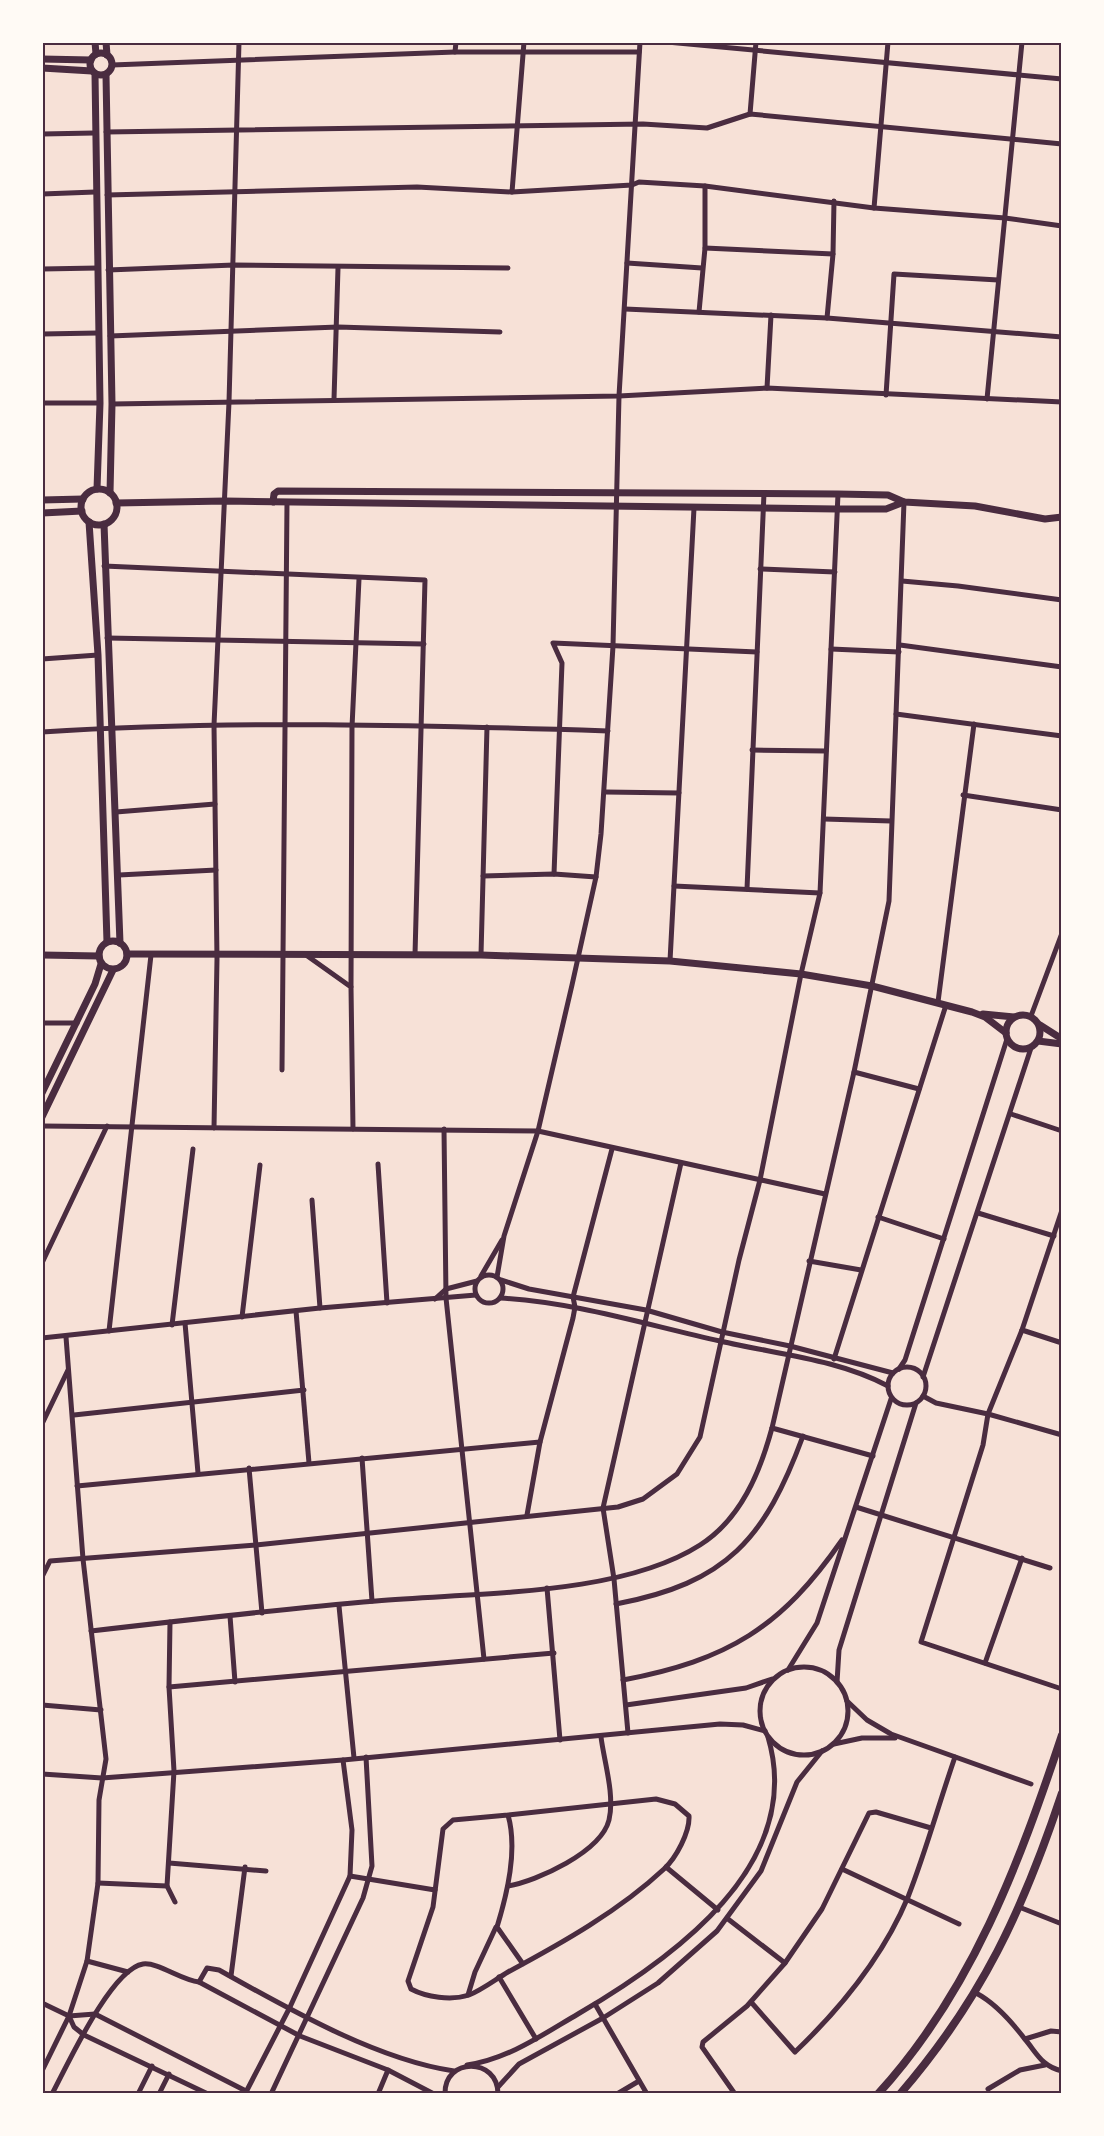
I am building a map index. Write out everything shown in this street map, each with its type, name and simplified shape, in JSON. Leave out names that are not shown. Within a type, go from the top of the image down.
[{"type":"main road","points":[[878,2094],[928,2031],[969,1968],[1021,1856],[1062,1735]]},
{"type":"main road","points":[[900,2094],[938,2048],[976,1993],[1019,1907],[1062,1792]]},
{"type":"street","points":[[95,42],[93,72],[100,403],[97,489]]},
{"type":"street","points":[[106,42],[107,55],[112,65]]},
{"type":"street","points":[[214,1128],[217,955],[214,725],[229,402],[239,42]]},
{"type":"street","points":[[455,52],[456,42]]},
{"type":"street","points":[[512,192],[524,42]]},
{"type":"street","points":[[500,1298],[503,1289],[499,1279],[504,1236],[538,1131],[596,877],[605,792],[613,646],[619,396],[640,42]]},
{"type":"street","points":[[667,42],[1062,79]]},
{"type":"street","points":[[750,114],[756,42]]},
{"type":"street","points":[[874,208],[888,42]]},
{"type":"street","points":[[987,399],[1022,42]]},
{"type":"street","points":[[112,65],[239,58],[455,52],[639,52]]},
{"type":"street","points":[[42,59],[107,55]]},
{"type":"street","points":[[42,1117],[113,970],[124,964],[127,954],[120,943],[119,875],[104,566],[104,524],[115,514],[117,503],[110,493],[112,404],[106,75],[112,65]]},
{"type":"street","points":[[42,68],[106,75]]},
{"type":"street","points":[[106,132],[238,128],[635,124],[707,128],[750,114],[1062,144]]},
{"type":"street","points":[[42,134],[94,132]]},
{"type":"street","points":[[107,195],[417,187],[512,192],[632,185],[639,182],[705,186],[874,208],[1005,218],[1062,226]]},
{"type":"street","points":[[699,312],[705,248],[705,186]]},
{"type":"street","points":[[42,194],[95,192]]},
{"type":"street","points":[[826,318],[833,254],[834,201]]},
{"type":"street","points":[[705,248],[833,254]]},
{"type":"street","points":[[627,263],[702,267]]},
{"type":"street","points":[[108,270],[234,265],[338,268],[508,268]]},
{"type":"street","points":[[42,269],[98,268]]},
{"type":"street","points":[[334,399],[338,327],[338,268]]},
{"type":"street","points":[[886,395],[894,274],[998,280]]},
{"type":"street","points":[[625,309],[826,318],[1062,338]]},
{"type":"street","points":[[767,388],[771,315]]},
{"type":"street","points":[[110,336],[338,327],[500,332]]},
{"type":"street","points":[[42,334],[98,333]]},
{"type":"street","points":[[112,404],[619,396],[767,388],[1062,402]]},
{"type":"street","points":[[42,402],[100,403]]},
{"type":"street","points":[[42,1094],[77,1023],[100,960],[101,948],[107,942],[98,655],[90,522],[82,511],[83,499],[89,492],[97,489],[110,493]]},
{"type":"street","points":[[273,502],[274,494],[278,491],[838,494],[888,495],[904,502],[958,504],[1045,519],[1062,517]]},
{"type":"street","points":[[747,889],[764,493]]},
{"type":"street","points":[[42,1577],[50,1561],[256,1545],[603,1508],[644,1499],[677,1474],[700,1437],[722,1332],[760,1180],[801,974],[820,893],[838,494]]},
{"type":"street","points":[[42,500],[83,499]]},
{"type":"street","points":[[117,503],[225,501],[886,509],[904,502]]},
{"type":"street","points":[[282,1070],[287,502]]},
{"type":"street","points":[[92,1631],[372,1601],[547,1588],[614,1579],[674,1559],[702,1544],[733,1515],[753,1483],[772,1428],[854,1072],[889,901],[904,502]]},
{"type":"street","points":[[670,961],[694,508]]},
{"type":"street","points":[[42,513],[82,511]]},
{"type":"street","points":[[90,522],[104,524]]},
{"type":"street","points":[[104,566],[286,576],[425,580],[415,955]]},
{"type":"street","points":[[760,569],[835,572]]},
{"type":"street","points":[[353,1129],[352,727],[359,579]]},
{"type":"street","points":[[902,581],[1062,600]]},
{"type":"street","points":[[107,638],[424,644]]},
{"type":"street","points":[[555,874],[562,663],[553,643],[757,652]]},
{"type":"street","points":[[900,645],[1062,667]]},
{"type":"street","points":[[831,649],[899,652]]},
{"type":"street","points":[[42,659],[98,655]]},
{"type":"street","points":[[896,714],[1062,736]]},
{"type":"street","points":[[834,1359],[918,1089],[942,1003],[963,795],[974,724]]},
{"type":"street","points":[[42,732],[111,727],[214,725],[352,727],[421,725],[608,731]]},
{"type":"street","points":[[481,955],[487,727]]},
{"type":"street","points":[[752,750],[826,751]]},
{"type":"street","points":[[605,792],[679,793]]},
{"type":"street","points":[[963,795],[1062,810]]},
{"type":"street","points":[[116,812],[215,804]]},
{"type":"street","points":[[824,819],[891,821]]},
{"type":"street","points":[[119,875],[216,870]]},
{"type":"street","points":[[483,876],[555,874],[596,877]]},
{"type":"street","points":[[674,886],[820,893]]},
{"type":"street","points":[[1031,1016],[1062,933]]},
{"type":"street","points":[[107,942],[120,943]]},
{"type":"street","points":[[127,954],[481,955],[670,961],[801,974],[872,986],[972,1012],[985,1017],[1017,1048],[1031,1048]]},
{"type":"street","points":[[42,955],[100,960],[113,970]]},
{"type":"street","points":[[109,1331],[151,955]]},
{"type":"street","points":[[306,956],[351,987]]},
{"type":"street","points":[[972,1012],[1014,1017],[1031,1016],[1040,1025],[1062,1039]]},
{"type":"street","points":[[626,1704],[746,1688],[777,1677],[788,1670],[817,1623],[891,1399],[888,1386],[893,1373],[905,1360],[1007,1036],[1009,1021],[1014,1017]]},
{"type":"street","points":[[42,1023],[77,1023]]},
{"type":"street","points":[[923,1377],[1031,1048],[1038,1041],[1040,1025]]},
{"type":"street","points":[[1038,1041],[1062,1044]]},
{"type":"street","points":[[854,1072],[918,1089]]},
{"type":"street","points":[[1011,1114],[1062,1131]]},
{"type":"street","points":[[42,1126],[538,1131],[825,1194]]},
{"type":"street","points":[[42,1263],[107,1126]]},
{"type":"street","points":[[444,1129],[446,1298],[483,1659]]},
{"type":"street","points":[[172,1325],[192,1149]]},
{"type":"street","points":[[527,1515],[540,1442],[575,1307],[573,1298],[612,1149]]},
{"type":"street","points":[[628,1733],[614,1579],[603,1508],[643,1322],[681,1163]]},
{"type":"street","points":[[378,1164],[387,1303]]},
{"type":"street","points":[[242,1317],[260,1165]]},
{"type":"street","points":[[312,1200],[320,1308]]},
{"type":"street","points":[[1062,1210],[1022,1330],[988,1414],[982,1445],[955,1537],[921,1642],[1062,1689]]},
{"type":"street","points":[[978,1213],[1054,1236]]},
{"type":"street","points":[[878,1217],[944,1239]]},
{"type":"street","points":[[476,1295],[478,1280],[504,1236]]},
{"type":"street","points":[[810,1261],[861,1270]]},
{"type":"street","points":[[434,1300],[446,1288],[478,1280],[489,1274],[499,1279],[573,1298],[646,1310],[722,1332],[790,1346],[893,1373]]},
{"type":"street","points":[[42,1338],[320,1308],[476,1295],[487,1303],[500,1298],[575,1307],[643,1322],[840,1368],[888,1386]]},
{"type":"street","points":[[296,1311],[309,1463]]},
{"type":"street","points":[[185,1323],[198,1473]]},
{"type":"street","points":[[1022,1330],[1062,1343]]},
{"type":"street","points":[[42,2071],[69,2016],[87,1961],[98,1883],[99,1800],[106,1750],[83,1559],[74,1415],[66,1337]]},
{"type":"street","points":[[42,1424],[69,1369]]},
{"type":"street","points":[[837,1682],[839,1650],[916,1403],[923,1396],[926,1386],[923,1377],[915,1369],[899,1369]]},
{"type":"street","points":[[74,1415],[304,1390]]},
{"type":"street","points":[[923,1396],[936,1404],[988,1414],[1062,1435]]},
{"type":"street","points":[[891,1399],[902,1405],[916,1403]]},
{"type":"street","points":[[772,1428],[873,1456]]},
{"type":"street","points":[[616,1604],[651,1598],[688,1584],[737,1552],[761,1525],[782,1490],[803,1436]]},
{"type":"street","points":[[77,1486],[540,1442]]},
{"type":"street","points":[[362,1458],[372,1601]]},
{"type":"street","points":[[249,1468],[262,1613]]},
{"type":"street","points":[[856,1507],[1050,1568]]},
{"type":"street","points":[[623,1680],[693,1664],[754,1634],[806,1590],[846,1534]]},
{"type":"street","points":[[985,1663],[1022,1558]]},
{"type":"street","points":[[547,1588],[560,1740]]},
{"type":"street","points":[[339,1606],[354,1758]]},
{"type":"street","points":[[230,1616],[235,1682]]},
{"type":"street","points":[[170,1622],[169,1688],[174,1771],[167,1886],[175,1902]]},
{"type":"street","points":[[169,1688],[554,1653]]},
{"type":"street","points":[[788,1670],[814,1668],[827,1673],[837,1682],[846,1701],[867,1720],[906,1740],[1031,1784]]},
{"type":"street","points":[[445,2094],[446,2082],[454,2071],[467,2065],[497,2060],[595,2004],[662,1960],[718,1910],[753,1856],[770,1820],[775,1782],[760,1705],[764,1692],[777,1677]]},
{"type":"street","points":[[832,1745],[846,1722],[846,1701]]},
{"type":"street","points":[[42,1705],[101,1710]]},
{"type":"street","points":[[42,1774],[102,1778],[343,1760],[720,1724],[743,1725],[766,1734],[777,1747],[796,1755],[822,1751]]},
{"type":"street","points":[[508,1886],[530,1882],[582,1853],[600,1838],[609,1821],[610,1803],[601,1737]]},
{"type":"street","points":[[467,2065],[475,2065],[490,2073],[498,2091],[519,2064],[603,2018],[658,1983],[686,1961],[728,1919],[761,1871],[797,1782],[822,1751],[832,1745],[862,1738],[906,1740]]},
{"type":"street","points":[[271,2094],[309,2017],[363,1898],[369,1879],[372,1866],[366,1757]]},
{"type":"street","points":[[751,2002],[795,2052],[832,2016],[880,1948],[907,1898],[955,1757]]},
{"type":"street","points":[[42,2003],[69,2016],[94,2014],[246,2092],[290,2007],[350,1876],[352,1830],[343,1760]]},
{"type":"street","points":[[666,1800],[685,1810],[690,1824],[666,1867],[623,1903],[468,1995],[445,1998],[418,1993],[411,1989],[408,1981],[433,1907],[443,1829],[453,1820],[610,1803],[666,1800]]},
{"type":"street","points":[[735,2094],[702,2047],[703,2042],[751,2002],[785,1963],[822,1909],[869,1813],[876,1812],[931,1828]]},
{"type":"street","points":[[468,1995],[475,1972],[496,1927],[508,1886],[512,1828],[508,1815]]},
{"type":"street","points":[[168,1863],[244,1867],[267,1871]]},
{"type":"street","points":[[231,1976],[244,1867]]},
{"type":"street","points":[[666,1867],[718,1910]]},
{"type":"street","points":[[842,1869],[959,1924]]},
{"type":"street","points":[[350,1876],[435,1890]]},
{"type":"street","points":[[98,1883],[167,1886]]},
{"type":"street","points":[[1019,1907],[1062,1924]]},
{"type":"street","points":[[728,1919],[785,1963]]},
{"type":"street","points":[[496,1927],[523,1964]]},
{"type":"street","points":[[87,1961],[128,1972]]},
{"type":"street","points":[[52,2094],[94,2014],[128,1972],[141,1964],[151,1964],[184,1980],[199,1982],[300,2036],[388,2070],[434,2094]]},
{"type":"street","points":[[199,1982],[207,1968],[219,1970],[309,2017],[392,2055],[426,2067],[454,2071]]},
{"type":"street","points":[[499,1977],[536,2039]]},
{"type":"street","points":[[976,1993],[999,2010],[1045,2065]]},
{"type":"street","points":[[595,2004],[647,2094]]},
{"type":"street","points":[[69,2016],[74,2027],[84,2035],[208,2094]]},
{"type":"street","points":[[1025,2039],[1051,2031],[1062,2032]]},
{"type":"street","points":[[988,2089],[1020,2070],[1045,2065],[1062,2071]]},
{"type":"street","points":[[138,2094],[152,2066]]},
{"type":"street","points":[[378,2094],[388,2070]]},
{"type":"street","points":[[159,2094],[169,2074]]},
{"type":"street","points":[[617,2094],[639,2081]]}]
